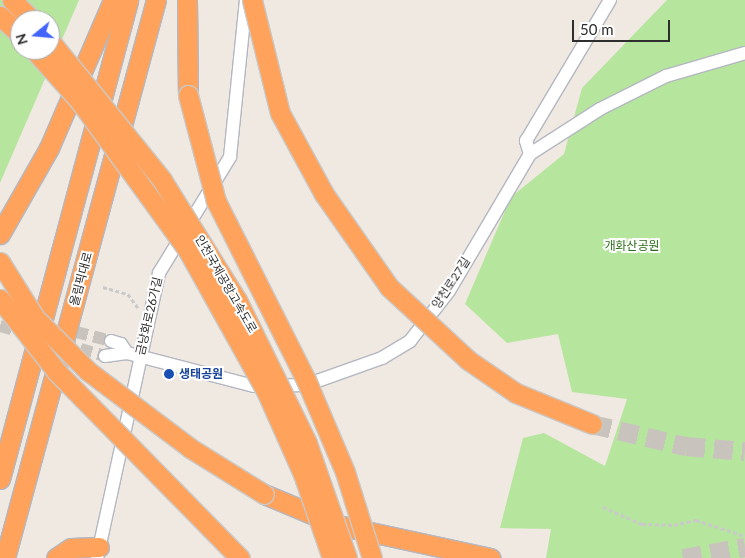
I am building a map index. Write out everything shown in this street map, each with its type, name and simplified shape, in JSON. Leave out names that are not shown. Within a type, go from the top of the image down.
[{"type":"highway","points":[[12,0],[22,10]]},
{"type":"highway","points":[[0,32],[17,0]]},
{"type":"highway","points":[[0,234],[49,148],[113,0]]},
{"type":"highway","name":"올림픽대로","points":[[0,479],[128,0]]},
{"type":"highway","name":"올림픽대로","points":[[5,558],[156,0]]},
{"type":"highway","points":[[187,0],[188,95],[216,202],[306,380],[345,472],[372,558]]},
{"type":"highway","points":[[252,0],[280,113],[324,194],[388,287],[468,360],[516,393],[592,424]]},
{"type":"highway","points":[[0,16],[10,25]]},
{"type":"highway","name":"인천국제공항고속도로","points":[[60,53],[162,180],[237,300],[307,443],[347,558]]},
{"type":"highway","name":"인천국제공항고속도로","points":[[43,60],[79,100],[187,249],[266,391],[303,474],[332,558]]},
{"type":"highway","points":[[0,262],[36,318],[88,371],[190,448],[264,494],[338,526],[490,558]]},
{"type":"highway","points":[[1,308],[57,372],[240,558]]},
{"type":"highway","points":[[56,558],[71,548],[98,552]]},
{"type":"street","name":"금낭화로26가길","points":[[98,552],[146,324],[159,273],[230,157],[246,0]]},
{"type":"street","points":[[530,154],[526,141],[610,0]]},
{"type":"street","name":"양천로27길","points":[[105,356],[127,353],[140,358],[254,386],[306,385],[382,358],[410,341],[449,291],[530,154],[600,109],[666,76],[745,53]]},
{"type":"street","points":[[111,341],[120,344],[127,353]]},
{"type":"path","points":[[103,287],[128,294],[146,324]]},
{"type":"path","points":[[603,507],[642,524],[674,525],[696,520],[745,536]]},
{"type":"green space","points":[[0,0],[79,0],[60,44],[60,10],[10,10],[10,60],[53,60],[0,183]]},
{"type":"green space","name":"개화산공원","points":[[667,0],[745,0],[745,558],[546,558],[551,529],[500,528],[523,438],[544,433],[605,466],[627,399],[572,392],[558,334],[507,343],[465,304],[511,197],[564,154],[582,88]]},
{"type":"tunnel","points":[[41,323],[111,341]]},
{"type":"tunnel","points":[[0,326],[26,333]]},
{"type":"tunnel","points":[[63,344],[105,356]]},
{"type":"tunnel","points":[[592,424],[686,446],[745,451]]},
{"type":"tunnel","points":[[683,558],[745,547]]},
{"type":"place","name":"생태공원","points":[[169,374]]}]
